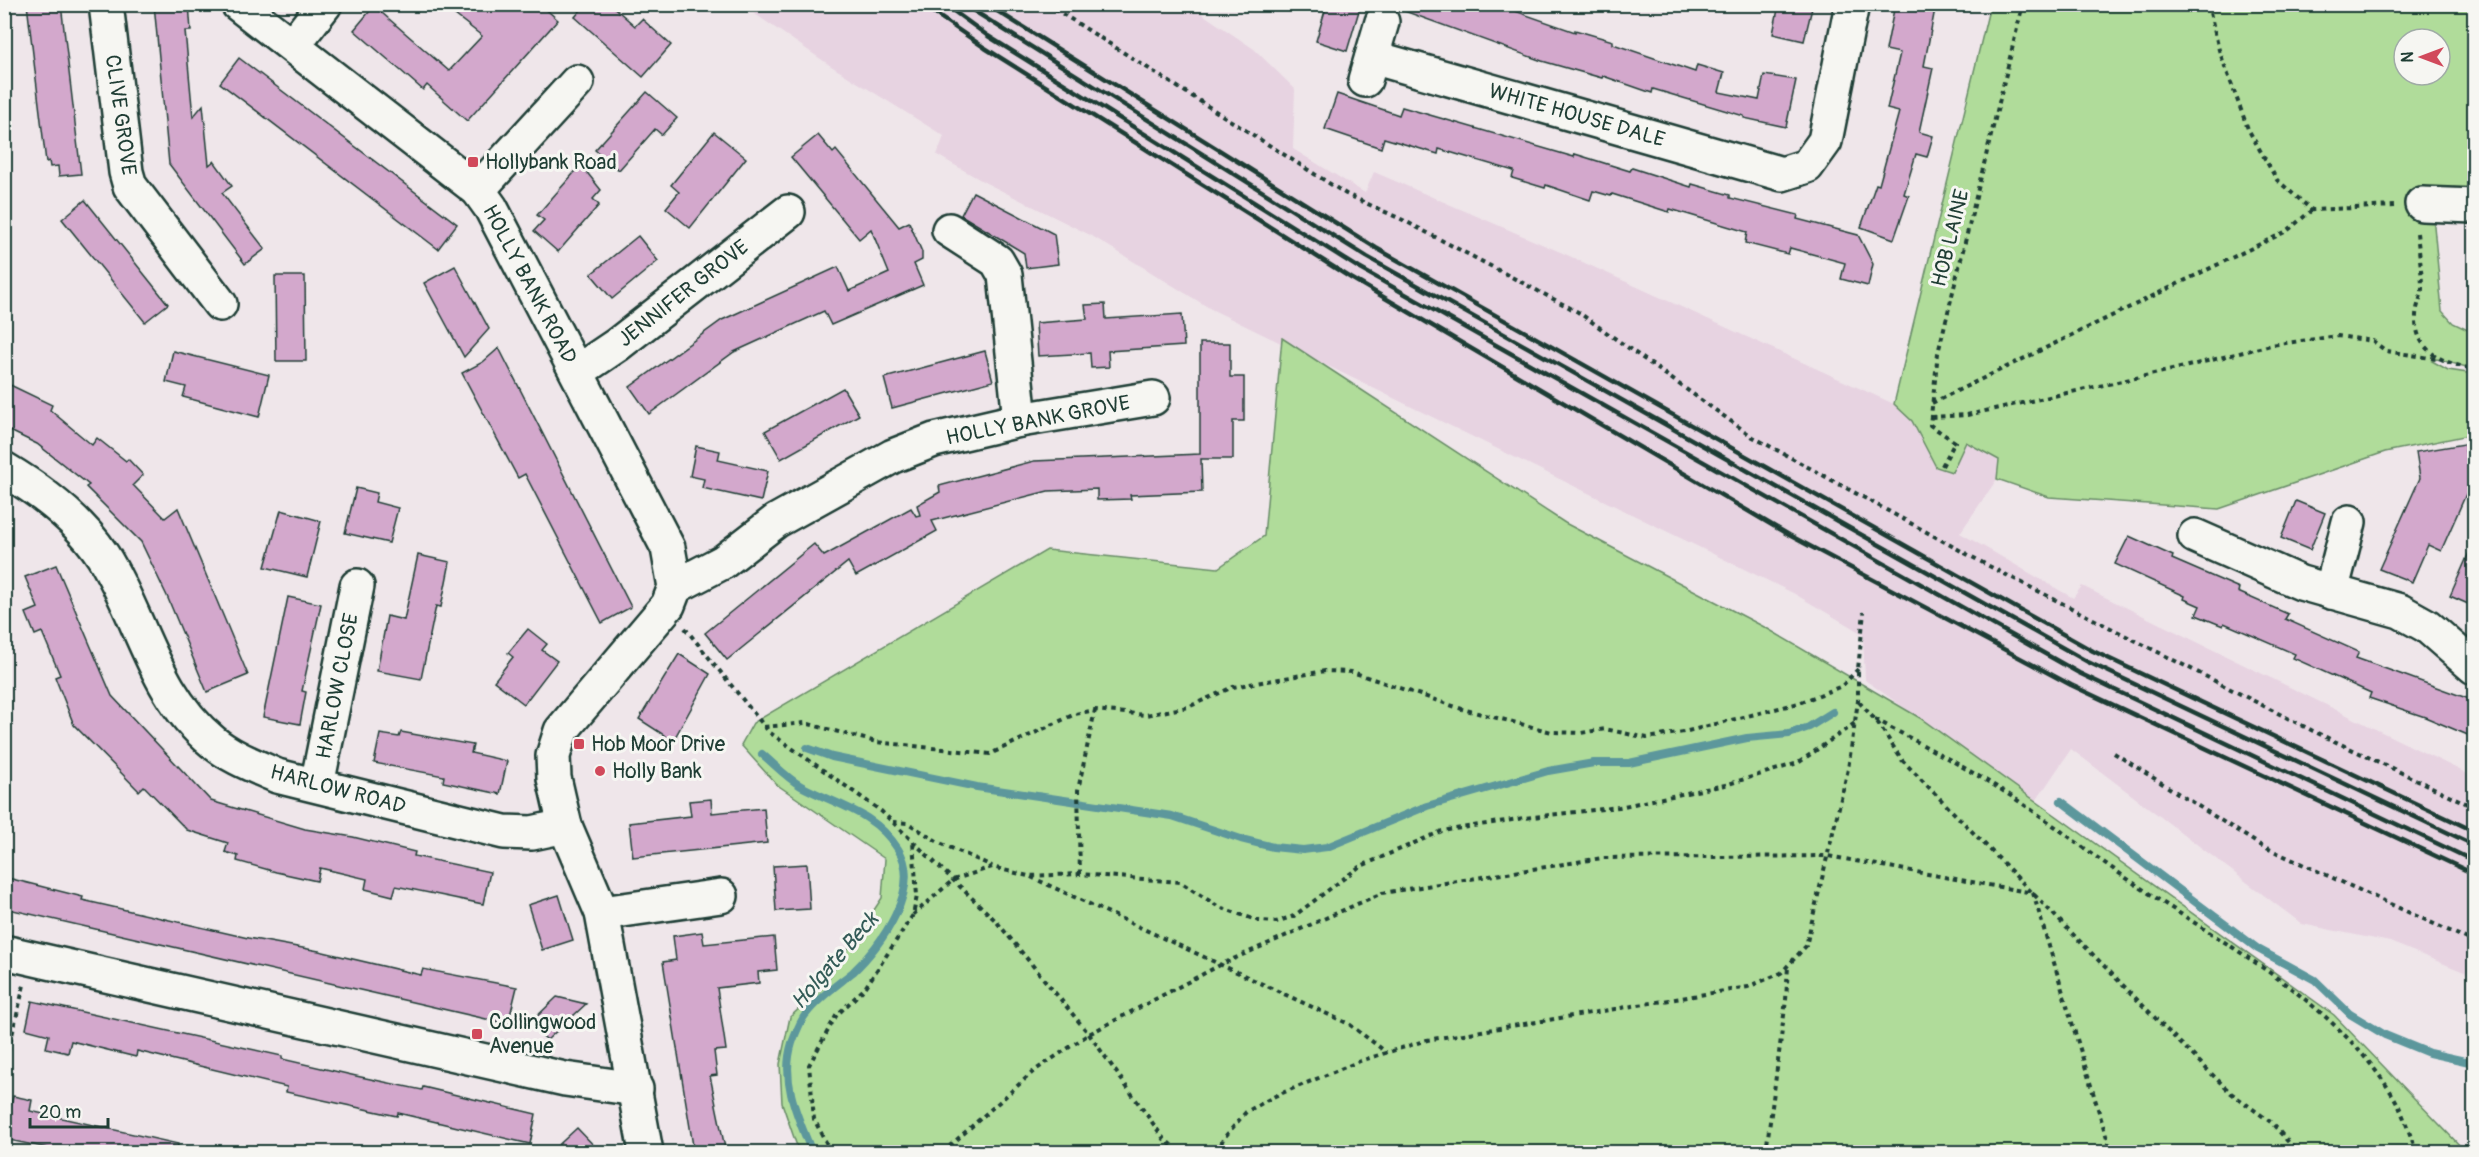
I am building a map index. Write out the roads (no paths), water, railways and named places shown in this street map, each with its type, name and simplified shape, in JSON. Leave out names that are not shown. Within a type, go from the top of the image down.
[{"type":"street","name":"CLIVE GROVE","points":[[106,4],[126,172],[130,186],[220,304]]},
{"type":"street","name":"HOLLY BANK ROAD","points":[[238,4],[478,190],[577,372],[668,548],[671,596]]},
{"type":"street","points":[[293,45],[325,4]]},
{"type":"street","name":"WHITE HOUSE DALE","points":[[1383,22],[1369,68],[1782,174],[1807,166],[1825,141],[1852,4]]},
{"type":"street","points":[[478,190],[577,82]]},
{"type":"street","points":[[2417,204],[2475,206]]},
{"type":"street","name":"JENNIFER GROVE","points":[[577,372],[617,345],[788,212]]},
{"type":"street","points":[[949,230],[998,261],[1005,275],[1020,420]]},
{"type":"street","name":"HOLLY BANK GROVE","points":[[671,596],[723,562],[776,521],[893,456],[934,440],[1020,420],[1153,398]]},
{"type":"street","name":"HARLOW ROAD","points":[[4,469],[36,488],[70,518],[101,553],[122,590],[167,690],[187,718],[214,743],[244,761],[277,776],[504,832],[532,833],[565,826]]},
{"type":"street","points":[[2331,592],[2349,522]]},
{"type":"street","points":[[2195,536],[2301,583],[2400,611],[2427,626],[2475,667]]},
{"type":"street","name":"HARLOW CLOSE","points":[[317,785],[357,586]]},
{"type":"street","points":[[645,1152],[636,1089],[602,913],[565,826],[554,778],[553,756],[561,731],[671,596]]},
{"type":"street","points":[[602,913],[721,896]]},
{"type":"street","points":[[17,955],[565,1079],[636,1089]]},
{"type":"waterway","points":[[807,748],[832,757],[977,787],[1172,816],[1241,839],[1273,847],[1303,850],[1327,847],[1427,806],[1548,771],[1594,763],[1629,763],[1747,738],[1789,734],[1809,727],[1833,712]]},
{"type":"waterway","name":"Holgate Beck","points":[[762,754],[801,786],[854,810],[878,826],[898,849],[904,864],[905,881],[902,898],[886,932],[864,961],[811,1008],[802,1020],[792,1043],[789,1057],[789,1085],[796,1113],[812,1152]]},
{"type":"waterway","points":[[2061,801],[2258,949],[2315,980],[2350,1014],[2385,1035],[2429,1053],[2474,1063]]},
{"type":"railway","points":[[921,4],[985,48],[1351,278],[1789,535],[2071,685],[2474,874]]},
{"type":"railway","points":[[944,4],[988,36],[1359,268],[2079,673],[2474,861]]},
{"type":"railway","points":[[963,4],[1367,257],[2088,662],[2474,845]]},
{"type":"railway","points":[[986,4],[1376,248],[2093,651],[2474,831]]},
{"type":"place","name":"Hollybank Road","points":[[473,162]]},
{"type":"place","name":"Hob Moor Drive","points":[[579,744]]},
{"type":"place","name":"Holly Bank","points":[[600,771]]},
{"type":"place","name":"Collingwood Avenue","points":[[477,1034]]}]
